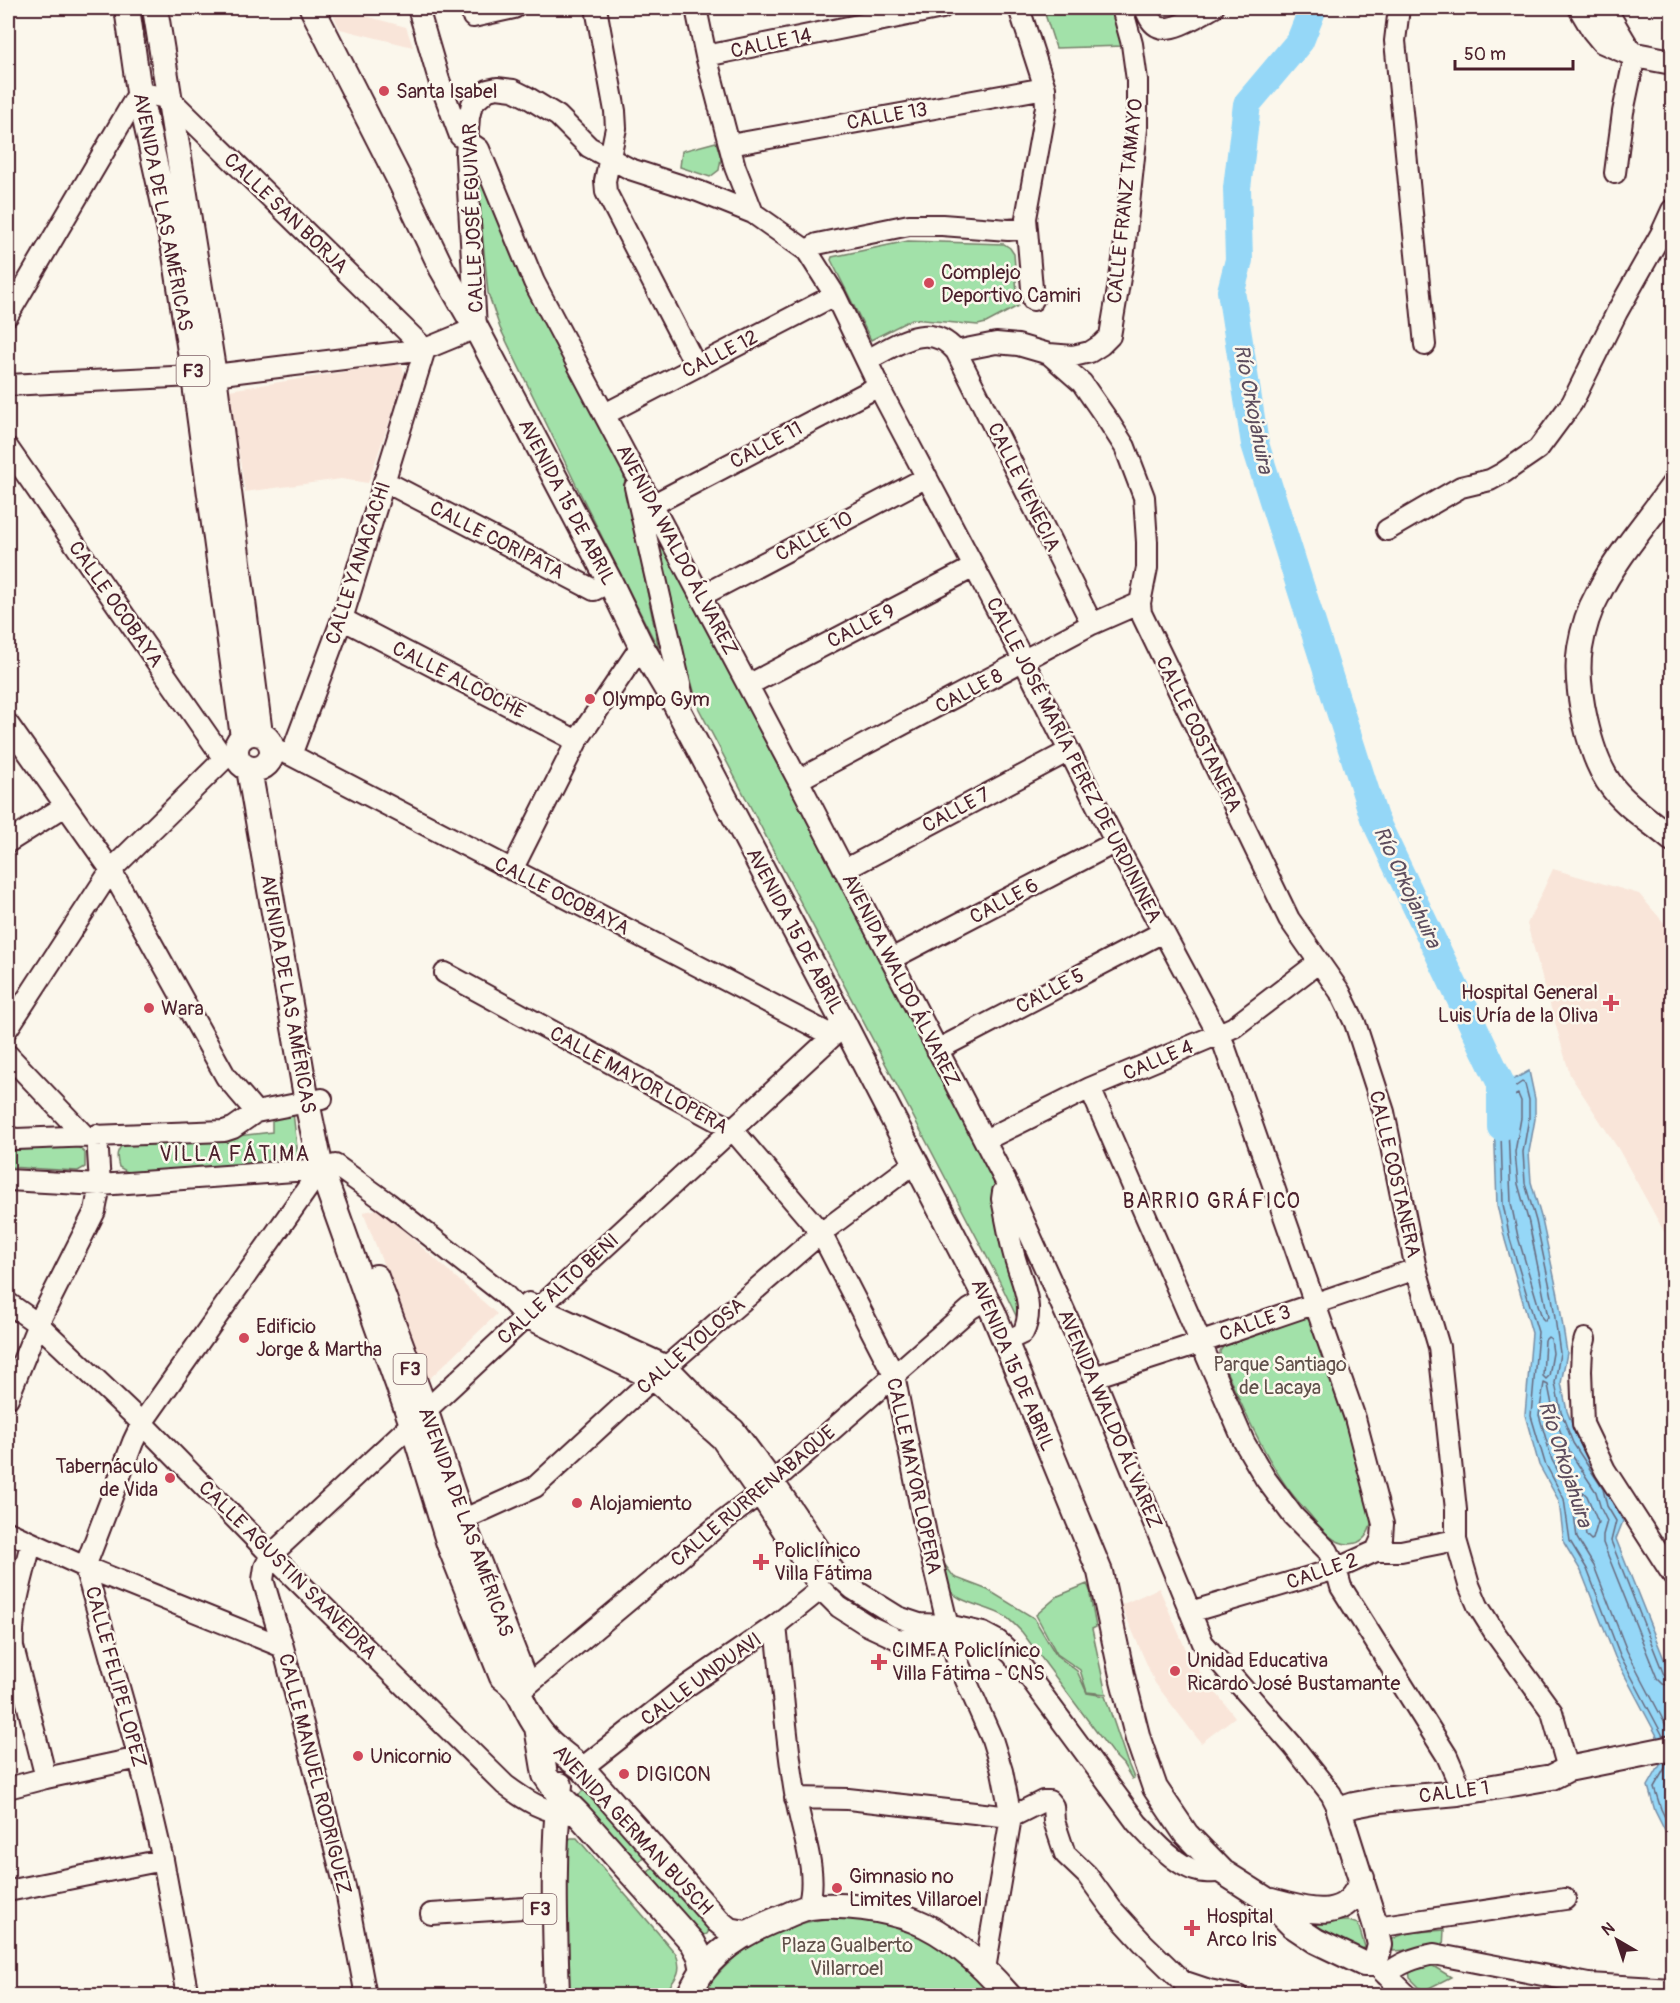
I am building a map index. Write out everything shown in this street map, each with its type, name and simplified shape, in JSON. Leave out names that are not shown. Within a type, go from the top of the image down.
[{"type":"main road","name":"AVENIDA DE LAS AMÉRICAS","points":[[127,8],[139,92],[204,376]]},
{"type":"main road","name":"AVENIDA DE LAS AMÉRICAS","points":[[155,8],[170,99],[204,376],[255,752],[314,1101],[328,1167],[419,1418],[521,1671],[517,1689]]},
{"type":"main road","name":"AVENIDA 15 DE ABRIL","points":[[312,8],[442,269],[476,328],[610,582],[641,646],[672,698],[838,1028],[916,1162],[987,1299],[1100,1572],[1125,1690],[1138,1739],[1155,1788],[1186,1834],[1223,1872],[1267,1900]]},
{"type":"main road","points":[[1596,11],[1632,53],[1672,62]]},
{"type":"main road","points":[[1672,487],[1597,594],[1586,621],[1580,650],[1581,693],[1586,724],[1600,766],[1612,787],[1672,839]]},
{"type":"main road","name":"AVENIDA DE LAS AMÉRICAS","points":[[419,1418],[453,1555],[502,1677],[517,1689],[537,1727]]},
{"type":"main road","name":"AVENIDA GERMAN BUSCH","points":[[537,1727],[545,1775],[560,1808],[633,1876],[693,1943],[700,1956],[703,1971]]},
{"type":"main road","name":"AVENIDA GERMAN BUSCH","points":[[537,1727],[573,1761],[718,1921],[729,1930],[746,1933]]},
{"type":"main road","name":"CALLE 1","points":[[1340,1810],[1380,1800],[1458,1793],[1552,1777],[1568,1769],[1672,1748]]},
{"type":"main road","name":"F3","points":[[543,1995],[548,1906],[560,1808],[573,1761]]},
{"type":"main road","points":[[1267,1900],[1292,1925],[1316,1941],[1364,1964],[1381,1969],[1380,1945],[1376,1927],[1340,1810]]},
{"type":"main road","points":[[633,1876],[658,1853]]},
{"type":"main road","points":[[1267,1900],[1325,1912],[1336,1909],[1352,1898],[1359,1889],[1362,1878]]},
{"type":"main road","name":"F3","points":[[548,1906],[556,1995]]},
{"type":"main road","points":[[688,1995],[703,1971],[746,1933],[808,1907],[832,1906],[870,1909],[914,1920],[950,1941],[985,1969],[1009,1995]]},
{"type":"street","name":"AVENIDA WALDO ÁLVAREZ","points":[[418,8],[445,97],[460,136],[479,149],[534,282],[798,780],[1008,1186],[1094,1377],[1203,1643],[1294,1747],[1331,1794],[1340,1810]]},
{"type":"street","points":[[473,17],[514,8]]},
{"type":"street","points":[[596,8],[615,111],[616,128],[605,181],[606,192],[696,366]]},
{"type":"street","points":[[696,8],[706,56],[741,185],[753,213]]},
{"type":"street","name":"CALLE 14","points":[[706,56],[942,8]]},
{"type":"street","points":[[1019,8],[1044,87],[1046,107],[1026,218],[1033,300]]},
{"type":"street","name":"CALLE FRANZ TAMAYO","points":[[1049,354],[1073,356],[1089,352],[1110,336],[1124,260],[1137,129],[1137,80],[1132,44],[1122,8]]},
{"type":"street","points":[[1145,8],[1153,24],[1166,28],[1177,26],[1213,8]]},
{"type":"street","points":[[1399,8],[1395,41],[1425,345]]},
{"type":"street","points":[[1615,173],[1632,53]]},
{"type":"street","name":"CALLE 13","points":[[730,145],[1044,87]]},
{"type":"street","name":"CALLE JOSÉ EGUIVAR","points":[[476,328],[466,154],[472,104],[488,90],[497,88],[513,90],[550,110],[590,147],[630,169],[698,191],[753,213]]},
{"type":"street","points":[[8,315],[139,92],[170,99]]},
{"type":"street","name":"CALLE SAN BORJA","points":[[170,99],[425,349]]},
{"type":"street","points":[[1387,530],[1461,487],[1490,480],[1538,449],[1572,403],[1617,312],[1672,210]]},
{"type":"street","name":"CALLE JOSÉ MARÍA PEREZ DE URDININEA","points":[[753,213],[807,251],[835,295],[879,386],[1163,932],[1219,1034],[1355,1418],[1383,1524],[1382,1538],[1376,1551]]},
{"type":"street","points":[[807,251],[817,244],[909,225],[1008,230],[1027,228]]},
{"type":"street","name":"CALLE 12","points":[[605,414],[835,295]]},
{"type":"street","points":[[8,385],[204,376],[425,349],[476,328]]},
{"type":"street","points":[[867,360],[914,336],[926,334],[948,342],[956,351],[996,343],[1018,345],[1049,354],[1082,382],[1125,447],[1144,497],[1148,542],[1147,568],[1140,603]]},
{"type":"street","name":"CALLE YANACACHI","points":[[8,1028],[111,870],[255,752],[342,619],[425,349]]},
{"type":"street","name":"CALLE VENECIA","points":[[956,351],[1092,624]]},
{"type":"street","name":"CALLE 11","points":[[652,505],[879,386]]},
{"type":"street","name":"CALLE OCOBAYA","points":[[8,448],[255,752],[512,870],[838,1028]]},
{"type":"street","points":[[628,459],[682,693],[672,698]]},
{"type":"street","name":"CALLE 10","points":[[700,596],[927,477]]},
{"type":"street","name":"CALLE CORIPATA","points":[[384,481],[594,590],[610,582]]},
{"type":"street","name":"CALLE 9","points":[[748,685],[974,567]]},
{"type":"street","name":"CALLE 8","points":[[798,780],[1092,624],[1140,603]]},
{"type":"street","name":"CALLE COSTANERA","points":[[1140,603],[1141,613],[1289,919],[1340,992],[1355,1023],[1380,1101],[1416,1269],[1439,1347],[1456,1510],[1456,1540],[1469,1585],[1478,1606],[1552,1712],[1568,1769]]},
{"type":"street","name":"CALLE ALCOCHE","points":[[342,619],[577,741]]},
{"type":"street","points":[[512,870],[577,741],[641,646]]},
{"type":"street","points":[[8,724],[111,870],[226,1077],[256,1112]]},
{"type":"street","name":"CALLE 7","points":[[844,870],[1069,751]]},
{"type":"street","points":[[8,842],[65,806]]},
{"type":"street","name":"CALLE 6","points":[[891,959],[1116,842]]},
{"type":"street","name":"CALLE 5","points":[[937,1050],[1163,932]]},
{"type":"street","name":"CALLE 4","points":[[985,1140],[1090,1088],[1234,1027],[1319,962]]},
{"type":"street","name":"CALLE MAYOR LOPERA","points":[[445,973],[732,1129],[821,1233],[894,1375],[949,1634],[957,1660],[992,1739],[1002,1771],[1011,1817],[985,1969]]},
{"type":"street","name":"CALLE ALTO BENI","points":[[271,1555],[732,1129],[838,1028]]},
{"type":"street","points":[[8,1055],[91,1135],[100,1185],[95,1211],[38,1324],[8,1398]]},
{"type":"street","points":[[1090,1088],[1244,1442],[1265,1478],[1294,1517],[1328,1551],[1341,1587],[1447,1756],[1457,1779],[1458,1793]]},
{"type":"street","points":[[8,1137],[16,1139],[224,1131],[233,1128],[256,1112],[314,1101]]},
{"type":"street","name":"CALLE YOLOSA","points":[[462,1520],[535,1487],[651,1379],[821,1233],[916,1162]]},
{"type":"street","points":[[8,1180],[100,1185],[328,1167],[388,1203],[504,1294],[651,1379],[720,1439],[766,1487],[837,1575],[853,1589],[898,1617],[949,1634]]},
{"type":"street","name":"CALLE FELIPE LOPEZ","points":[[188,1995],[163,1860],[139,1758],[86,1567],[132,1442],[142,1423],[328,1167]]},
{"type":"street","points":[[1006,1341],[1023,1333],[1029,1315],[1026,1292],[1014,1254],[1002,1199],[1003,1192],[1008,1186]]},
{"type":"street","name":"CALLE 3","points":[[1094,1377],[1416,1269]]},
{"type":"street","name":"CALLE RURRENABAQUE","points":[[517,1689],[766,1487],[970,1309],[987,1299]]},
{"type":"street","name":"CALLE AGUSTIN SAAVEDRA","points":[[8,1303],[38,1324],[142,1423],[271,1555],[505,1785],[521,1797],[560,1808]]},
{"type":"street","points":[[533,1312],[667,1366],[707,1407],[734,1429],[821,1589],[839,1606],[867,1625],[897,1639],[921,1642],[949,1634],[983,1633],[998,1641],[1013,1655],[1137,1823],[1154,1841],[1176,1860],[1197,1872],[1223,1872]]},
{"type":"street","points":[[1585,1339],[1581,1370],[1583,1424],[1605,1470],[1672,1574]]},
{"type":"street","points":[[8,1532],[86,1567],[283,1647]]},
{"type":"street","name":"CALLE 2","points":[[1190,1612],[1336,1569],[1376,1551],[1401,1551],[1456,1540]]},
{"type":"street","points":[[32,1543],[14,1611],[13,1647],[46,1778]]},
{"type":"street","name":"CALLE MANUEL RODRIGUEZ","points":[[271,1555],[265,1567],[264,1581],[346,1891],[366,1995]]},
{"type":"street","name":"CALLE UNDUAVI","points":[[573,1761],[776,1625],[821,1589]]},
{"type":"street","points":[[776,1625],[795,1798],[812,1874],[812,1896],[808,1907]]},
{"type":"street","points":[[8,1788],[139,1758]]},
{"type":"street","points":[[795,1798],[848,1799],[1011,1817],[1042,1801],[1049,1802],[1053,1806],[1054,1821],[1065,1854],[1087,1875],[1111,1908],[1142,1942],[1182,1981],[1209,1990],[1238,1995]]},
{"type":"street","points":[[8,1891],[163,1860]]},
{"type":"street","points":[[1376,1927],[1565,1899]]},
{"type":"street","points":[[431,1914],[548,1906]]},
{"type":"street","points":[[1381,1969],[1434,1954],[1589,1984],[1672,1989]]},
{"type":"street","points":[[1381,1969],[1408,1995]]},
{"type":"shaded area","points":[[330,8],[406,27],[413,47],[340,29]]},
{"type":"shaded area","points":[[394,364],[402,366],[405,376],[368,483],[341,479],[245,492],[229,390]]},
{"type":"shaded area","name":"Hospital General Luis Uría de la Oliva","points":[[1553,869],[1639,894],[1672,932],[1672,1246],[1619,1150],[1570,1075],[1527,924]]},
{"type":"shaded area","points":[[379,1209],[497,1314],[428,1380],[363,1212]]},
{"type":"shaded area","name":"Unidad Educativa Ricardo José Bustamante","points":[[1159,1588],[1190,1659],[1235,1717],[1201,1743],[1155,1683],[1121,1605]]},
{"type":"green space","points":[[1043,8],[1115,8],[1124,46],[1056,48]]},
{"type":"green space","points":[[716,142],[721,158],[719,170],[710,177],[680,167],[682,151]]},
{"type":"green space","points":[[476,168],[479,168],[623,472],[659,650],[500,328],[488,293]]},
{"type":"green space","name":"Complejo Deportivo Camiri","points":[[908,241],[1004,244],[1014,254],[1018,306],[978,325],[912,319],[871,340],[831,260],[832,257]]},
{"type":"green space","points":[[650,521],[995,1181],[1001,1222],[1018,1282],[1020,1324],[997,1276],[699,709],[659,567]]},
{"type":"green space","points":[[293,1112],[299,1165],[131,1174],[119,1167],[117,1154],[124,1143],[221,1138],[272,1132],[272,1116]]},
{"type":"green space","points":[[8,1147],[78,1147],[85,1153],[85,1167],[78,1171],[8,1167]]},
{"type":"green space","name":"Parque Santiago de Lacaya","points":[[1302,1317],[1310,1320],[1344,1419],[1372,1521],[1365,1537],[1354,1544],[1337,1541],[1327,1534],[1287,1487],[1257,1437],[1220,1357],[1220,1351],[1224,1346]]},
{"type":"green space","points":[[945,1565],[954,1577],[988,1590],[1034,1618],[1056,1655],[1077,1671],[1087,1693],[1105,1696],[1134,1778],[1132,1779],[1123,1764],[1113,1754],[1016,1625],[1004,1616],[964,1600],[950,1591],[945,1583]]},
{"type":"green space","points":[[1087,1584],[1091,1593],[1096,1627],[1092,1629],[1106,1694],[1087,1692],[1080,1670],[1057,1654],[1036,1615],[1058,1596]]},
{"type":"green space","points":[[586,1790],[644,1855],[641,1860],[636,1862],[578,1797]]},
{"type":"green space","points":[[577,1838],[676,1954],[678,1971],[663,1995],[568,1995],[566,1841]]},
{"type":"green space","points":[[655,1868],[710,1929],[707,1934],[702,1936],[647,1874]]},
{"type":"green space","name":"Plaza Gualberto Villarroel","points":[[855,1917],[896,1924],[927,1939],[962,1964],[992,1995],[701,1996],[732,1960],[768,1936],[808,1922]]},
{"type":"green space","points":[[1318,1921],[1349,1921],[1358,1924],[1365,1947],[1361,1950],[1317,1926]]},
{"type":"green space","points":[[1444,1930],[1443,1948],[1393,1951],[1390,1941],[1396,1937],[1409,1933]]},
{"type":"green space","points":[[1428,1963],[1451,1977],[1423,1991],[1410,1978],[1409,1969]]},
{"type":"water","points":[[1529,1071],[1535,1099],[1535,1119],[1529,1152],[1531,1182],[1542,1220],[1558,1295],[1567,1353],[1561,1383],[1567,1411],[1578,1440],[1608,1486],[1613,1504],[1623,1521],[1616,1539],[1672,1679],[1672,1845],[1655,1811],[1648,1786],[1660,1765],[1657,1736],[1615,1657],[1581,1571],[1564,1543],[1559,1501],[1539,1465],[1525,1415],[1532,1333],[1497,1205],[1493,1091]]},
{"type":"waterway","name":"Río Orkojahuira","points":[[1313,8],[1300,41],[1247,104],[1237,188],[1239,260],[1231,291],[1255,444],[1374,818],[1501,1084],[1501,1127]]},
{"type":"place","name":"Santa Isabel","points":[[384,91]]},
{"type":"place","name":"Complejo Deportivo Camiri","points":[[929,283]]},
{"type":"place","name":"Olympo Gym","points":[[590,699]]},
{"type":"place","name":"Hospital General Luis Uría de la Oliva","points":[[1611,1003]]},
{"type":"place","name":"Wara","points":[[149,1008]]},
{"type":"place","name":"Edificio Jorge & Martha","points":[[244,1338]]},
{"type":"place","name":"Tabernáculo de Vida","points":[[170,1478]]},
{"type":"place","name":"Alojamiento","points":[[577,1503]]},
{"type":"place","name":"Policlínico Villa Fátima","points":[[761,1562]]},
{"type":"place","name":"CIMFA Policlínico Villa Fátima - CNS","points":[[879,1662]]},
{"type":"place","name":"Unidad Educativa Ricardo José Bustamante","points":[[1175,1671]]},
{"type":"place","name":"Unicornio","points":[[358,1756]]},
{"type":"place","name":"DIGICON","points":[[624,1774]]},
{"type":"place","name":"Gimnasio no Limites Villaroel","points":[[837,1888]]},
{"type":"place","name":"Hospital Arco Iris","points":[[1192,1928]]},
{"type":"district","name":"VILLA FÁTIMA","points":[[235,1154]]},
{"type":"district","name":"BARRIO GRÁFICO","points":[[1212,1201]]}]
